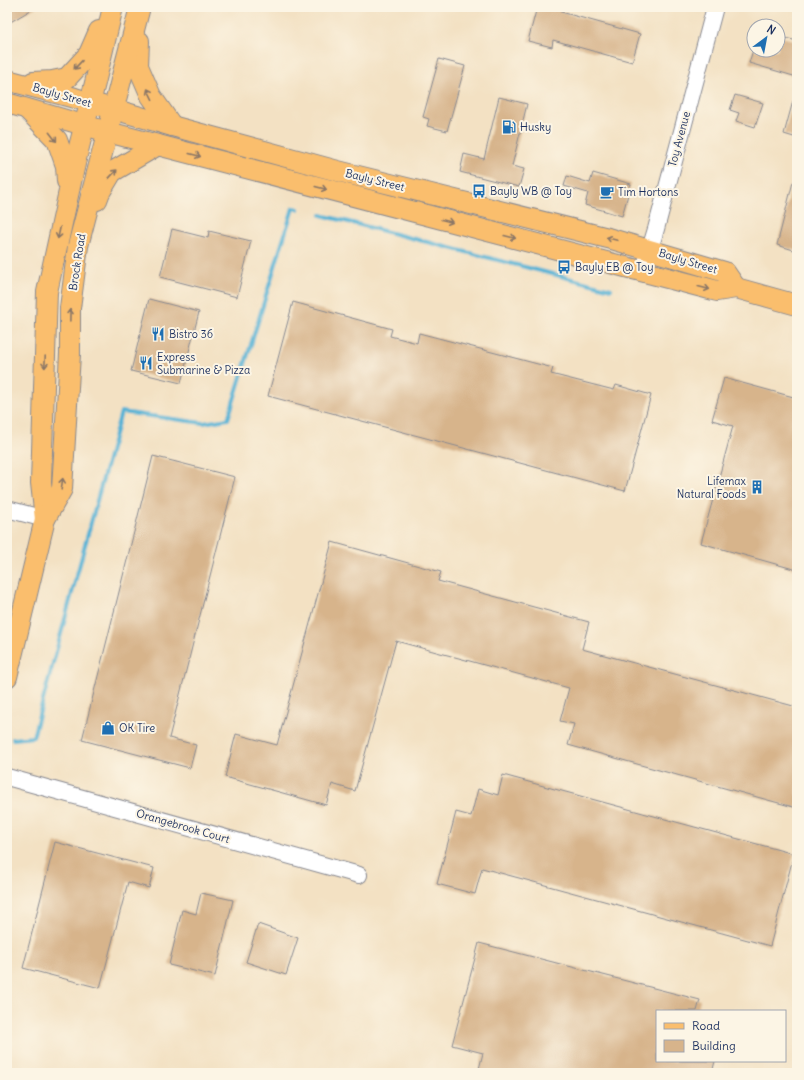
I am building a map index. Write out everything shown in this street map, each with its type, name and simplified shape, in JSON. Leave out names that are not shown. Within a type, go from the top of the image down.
[{"type":"main road","points":[[14,81],[52,81],[67,78],[89,54],[110,7]]},
{"type":"main road","name":"Brock Road","points":[[45,519],[41,483],[47,292],[67,195],[113,7]]},
{"type":"main road","points":[[140,7],[138,66],[151,96],[172,126]]},
{"type":"main road","name":"Brock Road","points":[[7,677],[45,519],[62,489],[70,354],[70,308],[78,246],[140,7]]},
{"type":"main road","name":"Bayly Street","points":[[14,81],[90,102],[113,110],[338,171],[608,238],[725,272],[736,288]]},
{"type":"main road","name":"Bayly Street","points":[[7,103],[108,132],[717,291],[736,288],[797,305]]},
{"type":"main road","points":[[27,109],[56,140],[66,166],[67,195]]},
{"type":"main road","points":[[78,246],[100,192],[112,172],[158,145]]},
{"type":"street","name":"Toy Avenue","points":[[643,272],[715,7]]},
{"type":"street","points":[[7,509],[45,519]]},
{"type":"street","name":"Orangebrook Court","points":[[7,777],[359,875]]},
{"type":"building","points":[[7,7],[36,7],[7,24]]},
{"type":"building","points":[[537,7],[563,7],[561,12],[640,34],[632,62],[553,40],[552,47],[528,41]]},
{"type":"building","points":[[786,38],[797,41],[797,77],[749,63],[751,58],[786,58]]},
{"type":"building","points":[[439,59],[465,66],[447,131],[427,126],[429,119],[423,117]]},
{"type":"building","points":[[735,95],[763,103],[755,127],[736,121],[739,113],[730,110]]},
{"type":"building","points":[[499,97],[527,104],[512,166],[524,169],[519,187],[460,172],[464,154],[484,159]]},
{"type":"building","points":[[793,101],[797,101],[797,138],[784,134]]},
{"type":"building","points":[[593,173],[631,184],[622,216],[585,205],[588,193],[564,186],[567,176],[590,183]]},
{"type":"building","points":[[793,182],[797,182],[797,251],[777,245]]},
{"type":"building","points":[[172,229],[208,238],[209,231],[251,241],[237,297],[160,277]]},
{"type":"building","points":[[149,299],[199,312],[181,383],[131,371]]},
{"type":"building","points":[[293,302],[392,329],[390,336],[417,343],[419,333],[553,368],[551,374],[614,390],[616,385],[651,395],[625,491],[268,396]]},
{"type":"building","name":"Lifemax Natural Foods","points":[[724,378],[797,398],[797,570],[701,543],[733,426],[712,420]]},
{"type":"building","points":[[153,456],[235,477],[169,738],[196,745],[190,768],[82,740]]},
{"type":"building","points":[[332,542],[441,572],[438,581],[589,622],[582,649],[797,707],[797,808],[568,745],[574,724],[560,721],[569,688],[396,641],[355,791],[332,784],[326,805],[225,777],[236,734],[277,745]]},
{"type":"building","points":[[503,775],[794,854],[770,946],[482,868],[475,894],[437,884],[456,812],[471,816],[478,789],[498,795]]},
{"type":"building","points":[[55,842],[154,868],[149,888],[128,882],[100,988],[23,968]]},
{"type":"building","points":[[201,893],[233,900],[215,976],[169,965],[182,910],[196,914]]},
{"type":"building","points":[[258,924],[298,938],[286,975],[246,962]]},
{"type":"building","points":[[479,943],[700,1000],[697,1010],[656,1010],[656,1062],[715,1062],[712,1073],[478,1073],[483,1053],[452,1045]]},
{"type":"waterway","points":[[13,739],[33,737],[121,412],[203,423],[228,419],[293,208],[298,209]]},
{"type":"waterway","points":[[321,215],[611,289]]},
{"type":"place","name":"Husky","points":[[509,127]]},
{"type":"place","name":"Bayly WB @ Toy","points":[[479,191]]},
{"type":"place","name":"Tim Hortons","points":[[607,192]]},
{"type":"place","name":"Bayly EB @ Toy","points":[[564,267]]},
{"type":"place","name":"Bistro 36","points":[[158,334]]},
{"type":"place","name":"Express Submarine & Pizza","points":[[146,363]]},
{"type":"place","name":"Lifemax Natural Foods","points":[[757,487]]},
{"type":"place","name":"OK Tire","points":[[108,728]]}]
